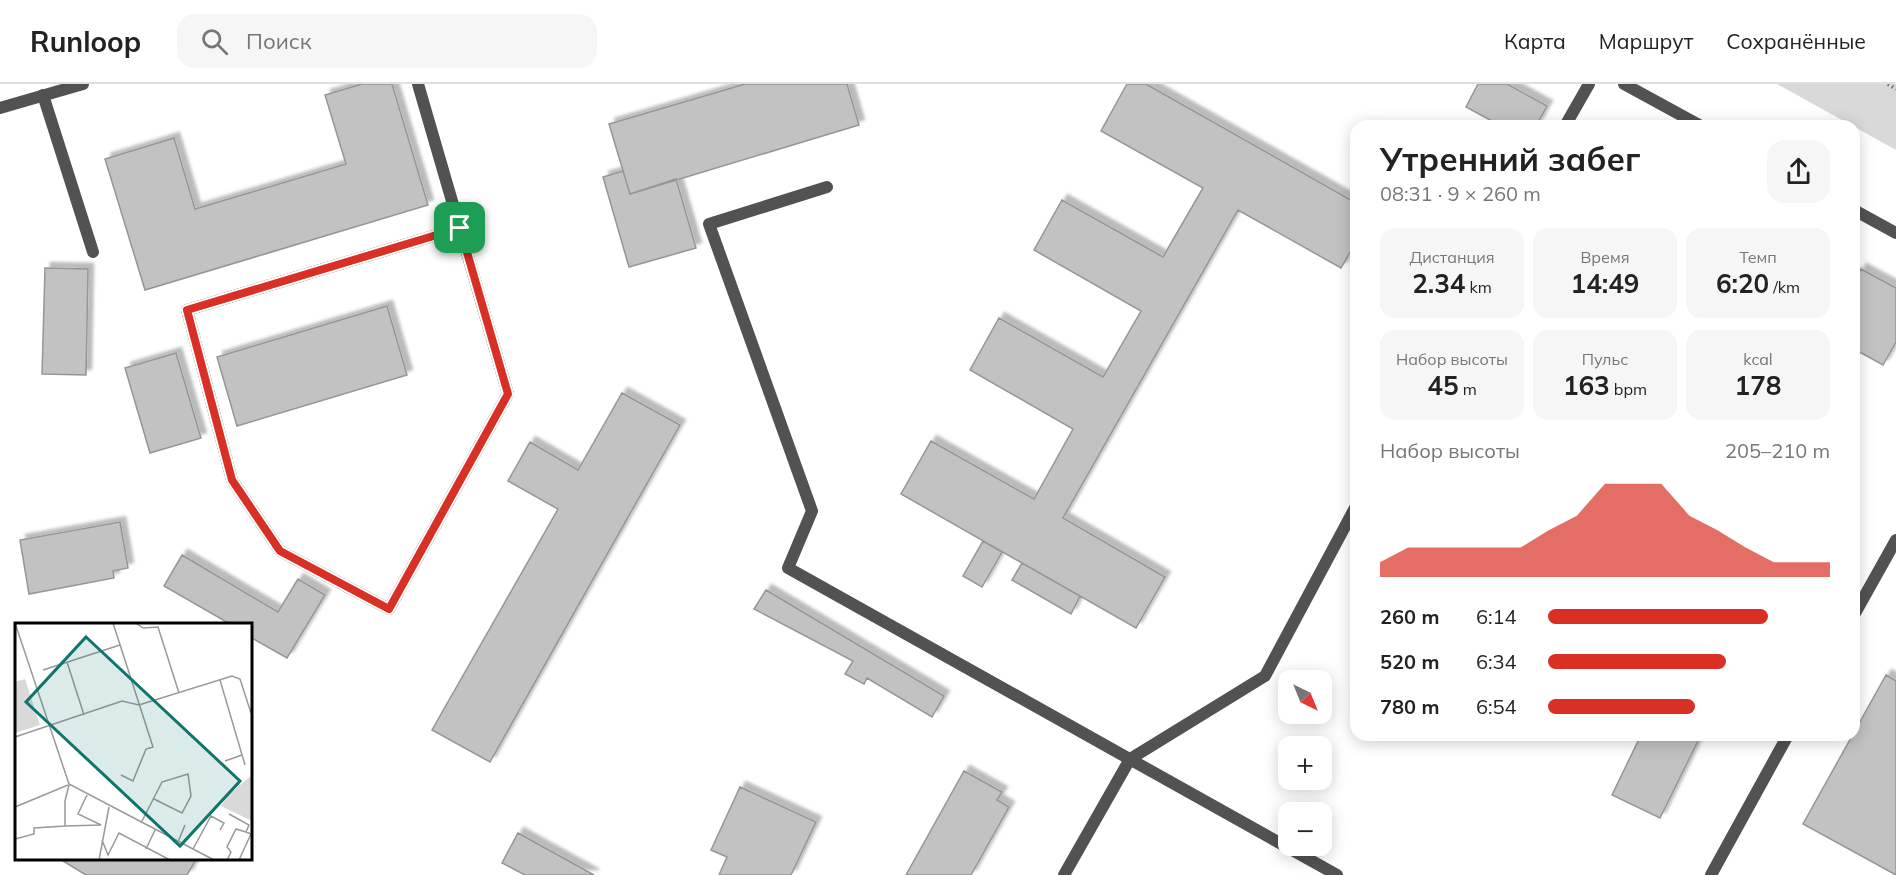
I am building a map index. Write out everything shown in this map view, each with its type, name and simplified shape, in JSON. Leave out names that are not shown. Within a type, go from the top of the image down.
[{"type":"street","points":[[0,108],[83,84]]},
{"type":"street","points":[[418,84],[460,228],[508,394],[389,609],[280,551],[244,498],[232,480],[187,310],[460,228]]},
{"type":"street","points":[[1568,120],[1588,84]]},
{"type":"street","points":[[1624,84],[1690,120]]},
{"type":"street","points":[[43,95],[93,252]]},
{"type":"street","points":[[827,187],[709,224],[812,511],[788,568],[1337,875]]},
{"type":"street","points":[[1860,213],[1896,233]]},
{"type":"street","points":[[1064,875],[1130,759],[1265,676],[1350,517]]},
{"type":"street","points":[[1860,591],[1896,540]]},
{"type":"street","points":[[1711,875],[1785,741]]},
{"type":"path","points":[[1888,84],[1896,89]]},
{"type":"shaded area","points":[[1777,84],[1896,84],[1896,150],[1860,130],[1860,120],[1842,120]]},
{"type":"building","points":[[362,84],[392,84],[428,205],[145,290],[105,159],[174,138],[195,209],[346,164],[325,95]]},
{"type":"building","points":[[745,84],[847,84],[859,125],[630,194],[609,124]]},
{"type":"building","points":[[1127,84],[1146,84],[1350,200],[1350,252],[1341,268],[1238,210],[1063,518],[1165,577],[1136,628],[901,494],[931,441],[1034,499],[1073,429],[970,370],[999,318],[1103,377],[1141,311],[1034,250],[1062,200],[1163,257],[1203,188],[1101,131]]},
{"type":"building","points":[[1478,84],[1507,84],[1547,106],[1539,120],[1490,120],[1466,107]]},
{"type":"building","points":[[623,171],[630,194],[676,179],[696,248],[629,267],[603,177]]},
{"type":"building","points":[[45,268],[88,269],[86,375],[42,374]]},
{"type":"building","points":[[1861,269],[1896,288],[1896,342],[1883,365],[1860,352]]},
{"type":"building","points":[[387,306],[407,375],[237,426],[217,357]]},
{"type":"building","points":[[176,353],[201,438],[150,453],[125,368]]},
{"type":"building","points":[[622,393],[680,425],[490,762],[432,730],[558,509],[508,481],[530,442],[578,470]]},
{"type":"building","points":[[120,522],[128,568],[113,571],[114,578],[29,594],[20,540]]},
{"type":"building","points":[[983,541],[1002,552],[982,587],[963,576]]},
{"type":"building","points":[[182,555],[278,612],[298,579],[325,595],[287,658],[252,638],[252,623],[228,623],[164,586]]},
{"type":"building","points":[[1022,563],[1080,596],[1071,614],[1012,580]]},
{"type":"building","points":[[766,590],[944,696],[932,717],[867,678],[864,684],[845,674],[853,661],[754,609]]},
{"type":"building","points":[[1886,675],[1896,681],[1896,875],[1803,824],[1849,741],[1860,741],[1860,722]]},
{"type":"building","points":[[1638,741],[1698,741],[1660,818],[1612,795]]},
{"type":"building","points":[[964,771],[1002,792],[997,800],[1009,807],[971,875],[906,875]]},
{"type":"building","points":[[740,787],[816,822],[791,875],[719,875],[727,857],[711,850]]},
{"type":"building","points":[[518,833],[594,875],[525,875],[502,863]]},
{"type":"building","points":[[61,860],[196,860],[187,875],[86,875]]},
{"type":"route","points":[[460,228],[508,394],[389,609],[280,551],[232,480],[187,310],[460,228]]}]
